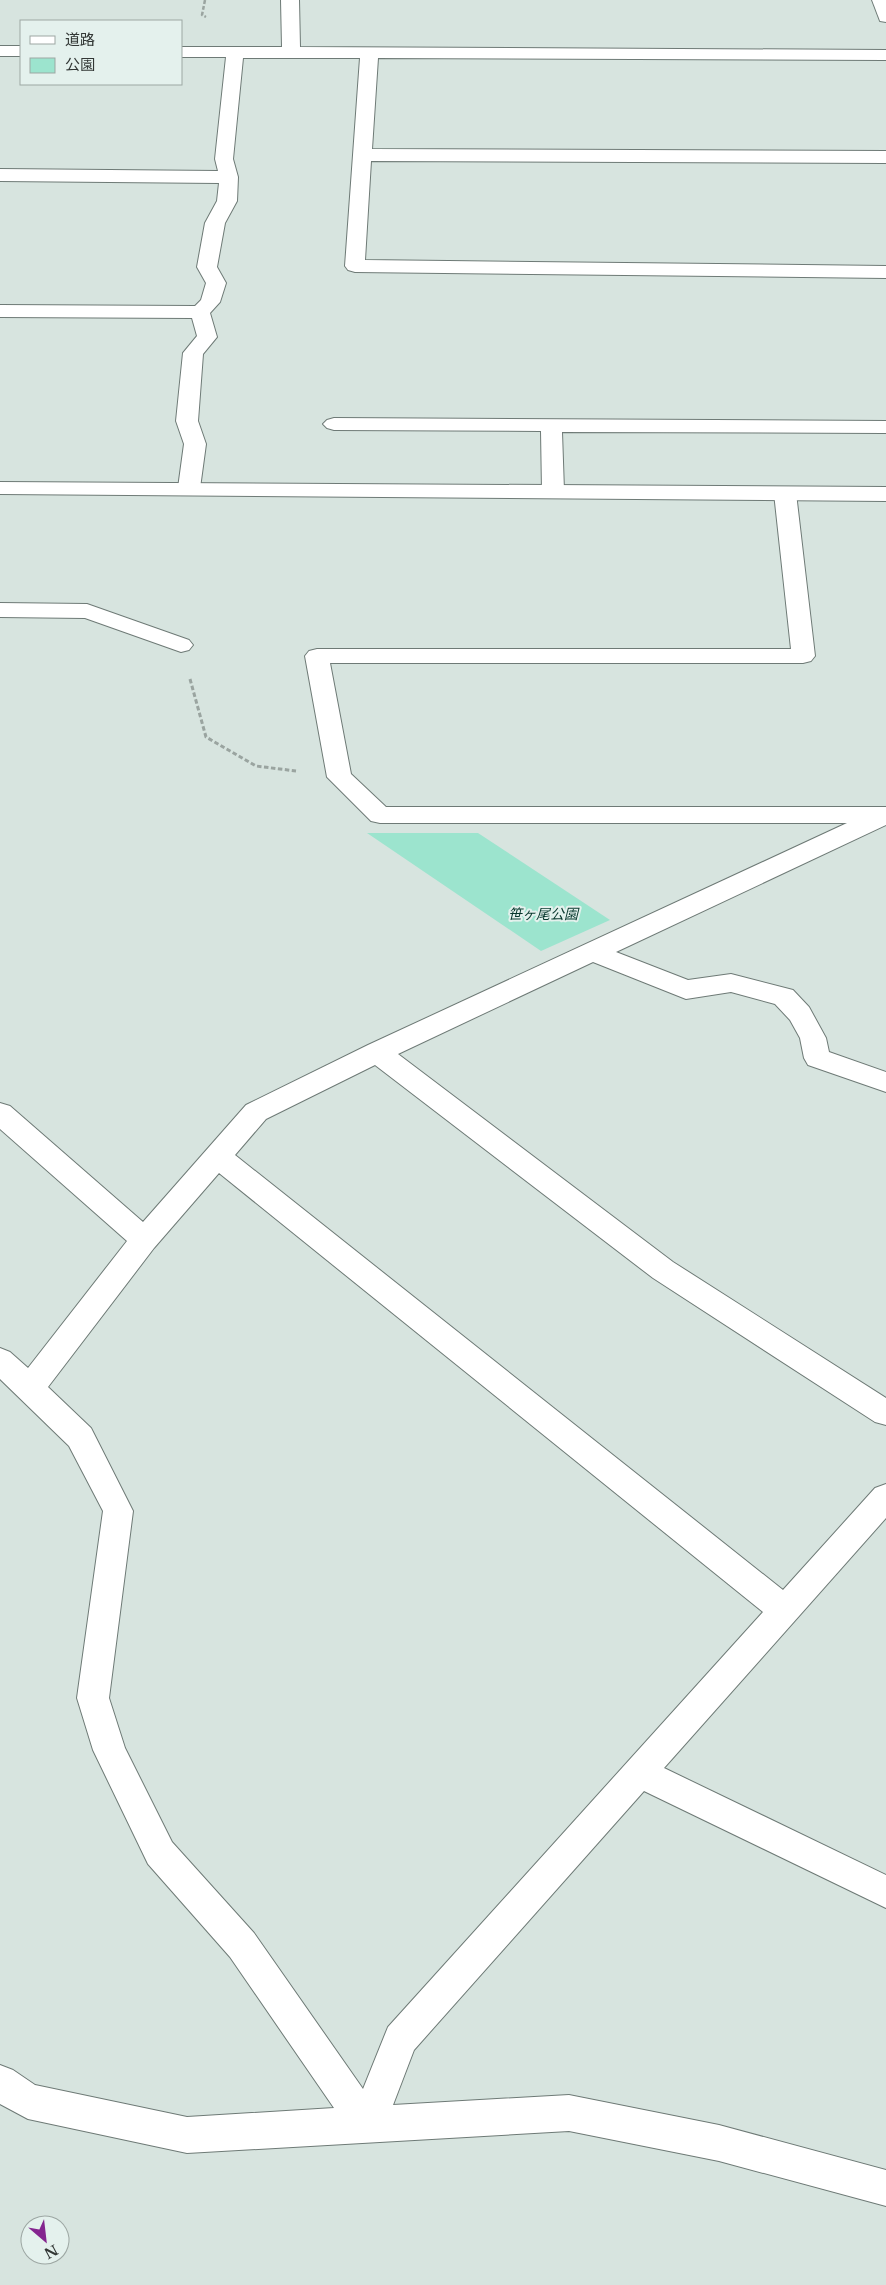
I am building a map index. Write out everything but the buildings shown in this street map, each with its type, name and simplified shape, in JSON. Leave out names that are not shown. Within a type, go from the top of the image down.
[{"type":"street","points":[[290,0],[291,53]]},
{"type":"street","points":[[881,0],[886,17]]},
{"type":"street","points":[[0,51],[20,51]]},
{"type":"street","points":[[182,52],[886,55]]},
{"type":"street","points":[[0,311],[200,312],[210,302],[216,283],[207,267],[215,223],[227,201],[229,177],[224,159],[235,52]]},
{"type":"street","points":[[369,53],[364,155],[355,266],[886,272]]},
{"type":"street","points":[[364,155],[886,157]]},
{"type":"street","points":[[0,176],[229,177]]},
{"type":"street","points":[[189,488],[195,444],[187,421],[193,353],[207,337],[200,312]]},
{"type":"street","points":[[334,424],[886,427]]},
{"type":"street","points":[[551,424],[553,491]]},
{"type":"street","points":[[0,488],[886,494]]},
{"type":"street","points":[[785,493],[803,656],[316,656],[339,777],[380,815],[886,815]]},
{"type":"street","points":[[0,610],[88,610],[181,644]]},
{"type":"street","points":[[29,1389],[144,1240],[256,1112],[377,1052],[886,815]]},
{"type":"street","points":[[592,952],[686,990],[731,984],[784,997],[800,1014],[813,1038],[817,1058],[886,1082]]},
{"type":"street","points":[[377,1052],[663,1270],[886,1413]]},
{"type":"street","points":[[0,1112],[144,1240]]},
{"type":"street","points":[[218,1157],[784,1610]]},
{"type":"street","points":[[0,1360],[80,1437],[118,1512],[93,1698],[109,1750],[160,1853],[242,1945],[367,2125]]},
{"type":"street","points":[[367,2125],[401,2039],[886,1496]]},
{"type":"street","points":[[638,1772],[886,1892]]},
{"type":"street","points":[[0,2083],[28,2101],[187,2135],[569,2113],[719,2143],[886,2188]]},
{"type":"path","points":[[181,644],[206,737],[256,766],[339,777]]},
{"type":"green space","name":"笹ヶ尾公園","points":[[367,833],[478,833],[610,920],[541,951]]}]
